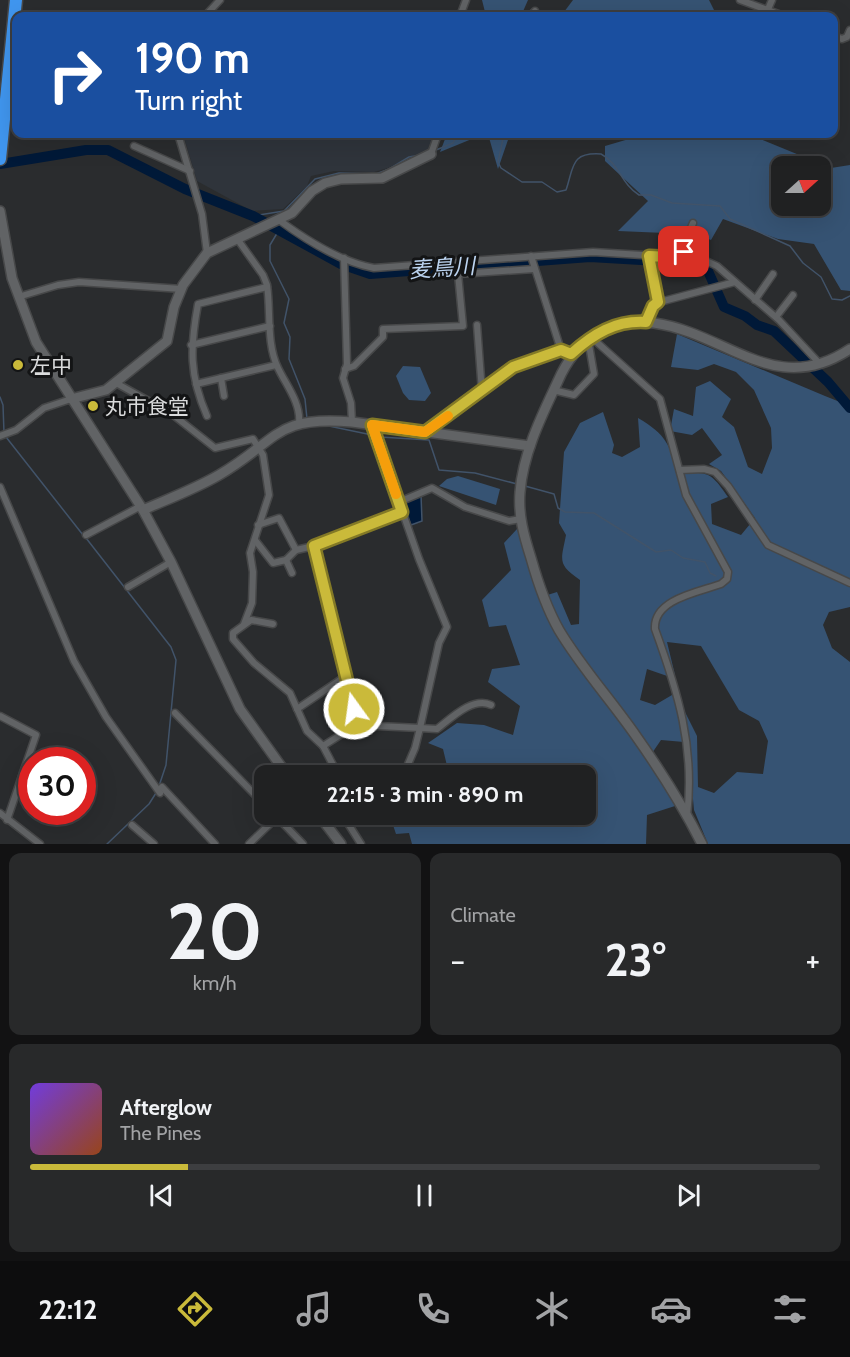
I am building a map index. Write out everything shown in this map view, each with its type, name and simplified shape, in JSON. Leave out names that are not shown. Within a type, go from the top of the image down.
[{"type":"highway","points":[[0,159],[4,83],[12,28]]},
{"type":"street","points":[[209,12],[220,0]]},
{"type":"street","points":[[740,0],[764,12]]},
{"type":"street","points":[[838,36],[847,37],[850,30]]},
{"type":"street","points":[[179,138],[202,214],[207,253]]},
{"type":"street","points":[[3,436],[44,408],[95,394],[116,383],[167,341],[174,307],[182,289],[207,253],[292,213],[312,191],[325,183],[341,179],[382,178],[431,154],[437,138]]},
{"type":"street","points":[[134,146],[190,171]]},
{"type":"street","points":[[0,211],[2,235],[18,297],[36,342],[141,509],[171,562],[240,710],[280,765]]},
{"type":"street","points":[[279,220],[344,258],[367,267],[386,268],[593,252],[675,257],[684,251],[693,224]]},
{"type":"street","points":[[238,240],[263,275],[267,287],[276,365],[300,412],[299,423]]},
{"type":"street","points":[[684,251],[712,262],[776,317],[820,364]]},
{"type":"street","points":[[531,256],[561,350]]},
{"type":"street","points":[[649,256],[658,302]]},
{"type":"street","points":[[344,258],[345,369],[343,378],[351,403],[352,422]]},
{"type":"street","points":[[345,369],[354,366],[383,337],[383,329],[463,326],[458,274],[534,269]]},
{"type":"street","points":[[755,300],[773,274]]},
{"type":"street","points":[[18,297],[58,285],[79,282],[182,289]]},
{"type":"street","points":[[646,322],[653,306],[658,302],[735,282]]},
{"type":"street","points":[[207,416],[196,384],[191,345],[198,304],[267,287]]},
{"type":"street","points":[[776,317],[793,295]]},
{"type":"street","points":[[702,844],[636,735],[559,630],[543,595],[521,519],[521,482],[530,446],[571,354],[590,338],[621,324],[646,322],[680,329],[781,367],[808,368],[850,349]]},
{"type":"street","points":[[477,325],[482,392]]},
{"type":"street","points":[[191,345],[270,326]]},
{"type":"street","points":[[553,390],[574,395],[594,374],[590,338]]},
{"type":"street","points":[[590,338],[660,399],[686,495],[728,572],[727,579],[721,584],[666,605],[658,612],[655,619],[655,629],[684,719],[689,777],[687,816]]},
{"type":"street","points":[[425,432],[513,367],[561,350],[571,354]]},
{"type":"street","points":[[196,384],[276,365]]},
{"type":"street","points":[[220,378],[224,396]]},
{"type":"street","points":[[116,383],[172,414],[215,448],[253,439],[259,446],[270,487],[268,502],[258,525],[250,554],[253,572],[252,603],[244,624]]},
{"type":"street","points":[[86,535],[221,474],[259,446],[299,423],[327,420],[352,422],[530,446]]},
{"type":"street","points":[[372,425],[402,512],[447,627],[439,643],[415,748],[406,765]]},
{"type":"street","points":[[680,470],[704,469],[715,472],[728,486],[768,545],[850,583]]},
{"type":"street","points":[[0,487],[74,661],[106,717],[161,790],[215,844]]},
{"type":"street","points":[[399,502],[432,488],[465,507],[509,521],[521,519]]},
{"type":"street","points":[[255,540],[273,563],[286,560],[296,550],[314,546],[402,512]]},
{"type":"street","points":[[258,525],[279,518],[296,550]]},
{"type":"street","points":[[314,546],[358,725]]},
{"type":"street","points":[[286,560],[292,573]]},
{"type":"street","points":[[128,587],[171,562]]},
{"type":"street","points":[[273,624],[251,620],[233,633],[233,639],[254,663],[290,693],[310,735],[323,746],[333,765]]},
{"type":"street","points":[[297,709],[346,676]]},
{"type":"street","points":[[323,746],[358,725],[437,729],[460,711],[482,703],[491,705]]},
{"type":"street","points":[[175,713],[254,794]]},
{"type":"street","points":[[0,716],[36,735],[7,820]]},
{"type":"street","points":[[0,813],[40,844]]},
{"type":"street","points":[[132,825],[154,844]]},
{"type":"street","points":[[249,844],[267,825]]},
{"type":"street","points":[[284,825],[303,844]]},
{"type":"street","points":[[326,825],[340,844]]},
{"type":"street","points":[[349,825],[361,844]]},
{"type":"shaded area","points":[[482,0],[528,0],[523,12],[485,12]]},
{"type":"shaded area","points":[[573,0],[709,0],[715,12],[564,12]]},
{"type":"shaded area","points":[[184,138],[434,138],[430,148],[388,168],[374,172],[334,171],[311,176],[307,186],[283,209],[252,211],[197,181]]},
{"type":"shaded area","points":[[445,138],[474,138],[440,152]]},
{"type":"shaded area","points":[[489,138],[509,138],[498,169]]},
{"type":"shaded area","points":[[632,138],[758,138],[802,156],[771,156],[771,216],[831,216],[831,168],[850,165],[850,291],[841,290],[814,244],[778,239],[723,219],[711,240],[685,231],[677,241],[665,233],[618,231],[648,201],[605,161],[605,146]]},
{"type":"shaded area","points":[[677,334],[840,402],[850,400],[850,607],[829,612],[823,625],[832,648],[850,662],[850,844],[708,844],[694,810],[685,712],[697,736],[698,787],[714,793],[737,772],[763,774],[768,741],[759,721],[739,710],[701,646],[667,642],[675,675],[670,677],[647,669],[640,700],[655,705],[672,695],[681,711],[684,742],[661,740],[648,759],[675,806],[647,815],[646,844],[412,844],[409,833],[396,834],[393,825],[596,825],[596,765],[447,765],[443,749],[428,743],[457,723],[484,725],[513,735],[520,706],[488,682],[492,669],[520,665],[506,625],[489,627],[482,600],[511,570],[504,543],[517,529],[541,597],[557,592],[571,625],[579,624],[580,580],[564,566],[562,556],[566,535],[559,523],[564,452],[580,423],[603,412],[614,445],[612,453],[622,457],[640,447],[638,418],[666,441],[678,474],[708,475],[717,482],[728,497],[711,504],[712,524],[741,535],[755,518],[721,471],[709,464],[722,455],[702,428],[692,435],[670,431],[674,409],[693,416],[696,387],[710,381],[731,399],[722,417],[734,427],[748,467],[762,474],[772,448],[771,428],[754,390],[736,372],[714,364],[698,370],[671,367]]},
{"type":"shaded area","points":[[403,366],[420,367],[431,393],[425,401],[409,400],[403,393],[396,376]]},
{"type":"shaded area","points":[[458,476],[500,489],[496,505],[439,486],[447,479]]},
{"type":"shaded area","points":[[421,495],[422,521],[411,525],[403,506],[405,502]]},
{"type":"waterway","points":[[436,150],[453,143],[456,138]]},
{"type":"waterway","points":[[503,138],[498,162],[501,168],[522,182],[542,182],[557,192],[566,190],[572,168],[578,158],[601,154],[612,163],[628,185],[639,195],[651,195],[672,203],[720,206],[730,219],[790,246],[803,263],[821,277],[832,299],[842,300],[850,296]]},
{"type":"waterway","name":"麦鳥川","points":[[0,164],[86,150],[108,150],[185,189],[253,216],[341,264],[370,274],[590,257],[692,263],[708,271],[724,307],[745,316],[757,325],[774,331],[828,382],[850,408]]},
{"type":"waterway","points":[[253,216],[284,211],[315,179],[339,173],[376,174],[409,157],[420,155]]},
{"type":"waterway","points":[[279,230],[270,245],[270,261],[289,299],[284,323],[290,337],[289,359],[305,399],[307,419]]},
{"type":"waterway","points":[[0,397],[3,405],[4,433]]},
{"type":"waterway","points":[[324,425],[372,435]]},
{"type":"waterway","points":[[6,437],[83,535]]},
{"type":"waterway","points":[[380,437],[429,440],[439,470],[475,473],[517,484]]},
{"type":"waterway","points":[[525,486],[554,494],[558,508],[565,512],[594,513],[656,552],[671,550],[683,558],[705,562],[710,573],[716,576]]},
{"type":"waterway","points":[[86,538],[171,647],[176,660],[166,765],[159,786]]},
{"type":"waterway","points":[[107,844],[149,804],[156,793]]},
{"type":"slow traffic","points":[[396,494],[372,425],[425,432],[448,416]]},
{"type":"place","name":"左中","points":[[18,365]]},
{"type":"place","name":"丸市食堂","points":[[93,406]]},
{"type":"route","points":[[354,709],[314,546],[402,512],[372,425],[425,432],[523,362],[561,350],[571,354],[591,337],[611,327],[646,322],[653,306],[658,302],[649,256],[675,257],[684,252]]}]
